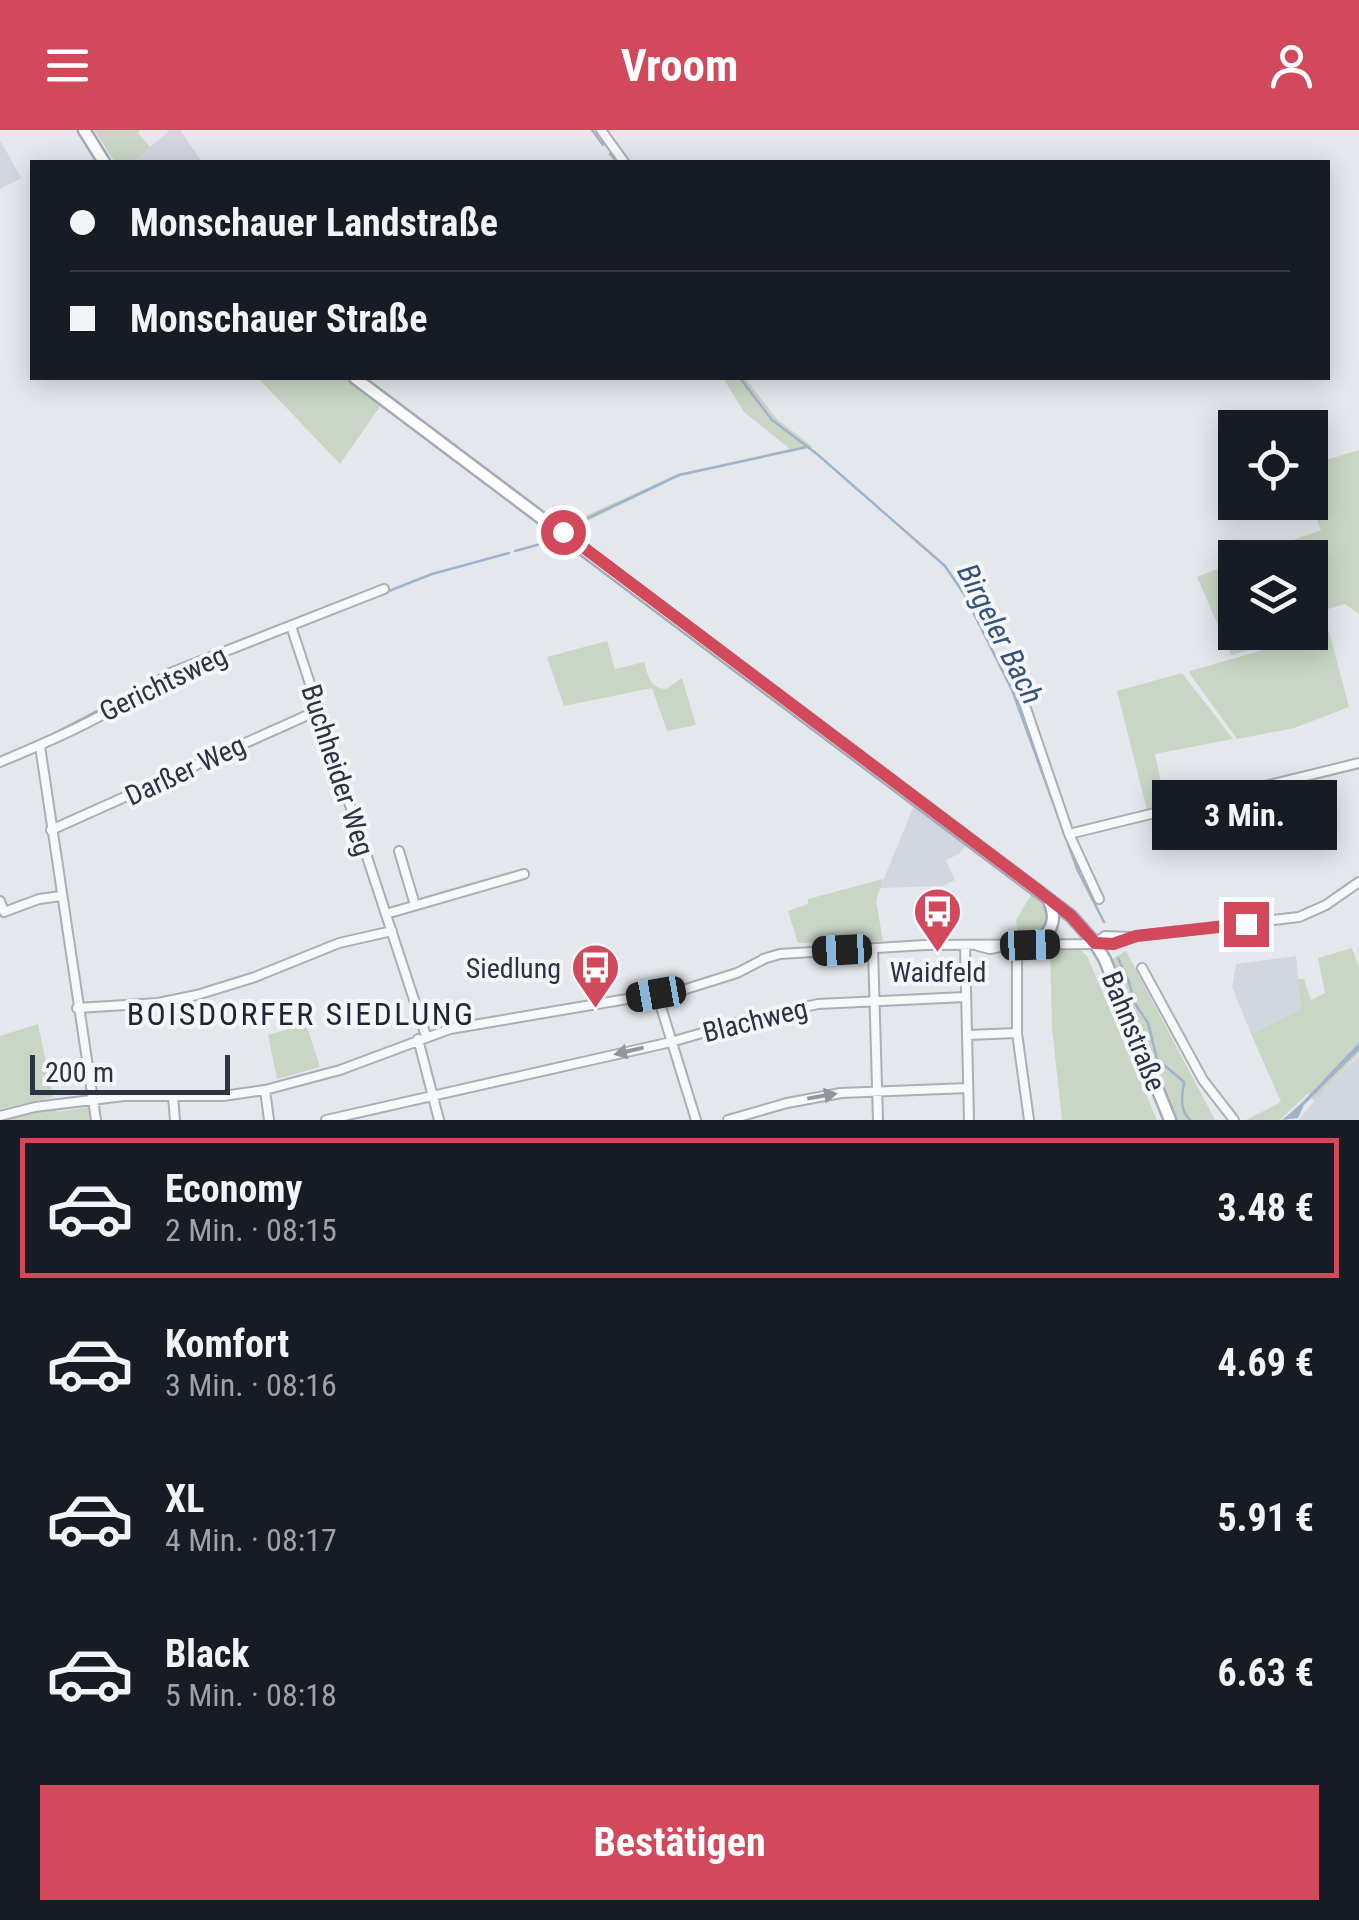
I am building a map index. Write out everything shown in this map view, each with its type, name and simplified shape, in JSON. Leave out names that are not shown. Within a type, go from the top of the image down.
[{"type":"main road","points":[[84,130],[103,160]]},
{"type":"main road","points":[[358,380],[1048,898],[1095,943]]},
{"type":"main road","points":[[1030,945],[1045,937],[1052,926],[1054,914],[1048,898]]},
{"type":"main road","name":"Bahnstraße","points":[[1095,943],[1170,1120]]},
{"type":"street","points":[[601,130],[623,160]]},
{"type":"street","name":"Gerichtsweg","points":[[0,762],[40,746],[170,673],[384,589]]},
{"type":"street","name":"Buchheider Weg","points":[[290,626],[392,931],[440,1120]]},
{"type":"street","points":[[1020,691],[1069,834],[1099,899]]},
{"type":"street","name":"Darßer Weg","points":[[52,830],[319,710]]},
{"type":"street","points":[[40,746],[96,1120]]},
{"type":"street","points":[[1069,834],[1359,763]]},
{"type":"street","points":[[399,851],[416,905]]},
{"type":"street","points":[[386,914],[524,874]]},
{"type":"street","points":[[0,1116],[35,1107],[134,1095],[223,1096],[265,1090],[340,1070],[422,1038],[686,989],[746,970],[780,954],[926,944],[1095,943],[1105,936],[1130,937],[1299,917],[1326,905],[1359,882]]},
{"type":"street","points":[[0,902],[4,912],[38,899],[60,896]]},
{"type":"street","points":[[77,1008],[158,1004],[197,995],[339,944],[392,931]]},
{"type":"street","points":[[1013,945],[1017,1033],[1028,1120]]},
{"type":"street","points":[[965,946],[969,1120]]},
{"type":"street","points":[[873,949],[878,1120]]},
{"type":"street","points":[[1142,968],[1203,1080],[1234,1120]]},
{"type":"street","points":[[656,994],[696,1120]]},
{"type":"street","name":"Blachweg","points":[[326,1120],[363,1116],[818,1004],[966,997]]},
{"type":"street","points":[[966,1034],[1017,1033]]},
{"type":"street","points":[[728,1120],[786,1103],[877,1090],[968,1088]]},
{"type":"street","points":[[265,1090],[269,1120]]},
{"type":"street","points":[[173,1096],[176,1120]]},
{"type":"shaded area","points":[[170,130],[180,130],[201,160],[135,160]]},
{"type":"shaded area","points":[[0,140],[21,178],[0,189]]},
{"type":"shaded area","points":[[915,803],[968,843],[959,854],[946,860],[955,880],[943,886],[880,888]]},
{"type":"shaded area","points":[[1296,956],[1301,1009],[1251,1034],[1232,987],[1236,964]]},
{"type":"shaded area","points":[[1359,1055],[1359,1120],[1299,1120],[1320,1094]]},
{"type":"green space","points":[[94,130],[140,130],[138,133],[150,147],[135,160],[114,160]]},
{"type":"green space","points":[[260,380],[350,380],[381,405],[340,464]]},
{"type":"green space","points":[[724,380],[747,380],[777,419],[813,447],[680,476],[571,529],[565,525],[678,474],[790,449],[744,412]]},
{"type":"green space","points":[[1359,450],[1359,614],[1345,604],[1328,609],[1328,540],[1294,540],[1321,530],[1317,520],[1328,520],[1328,459]]},
{"type":"green space","points":[[1218,569],[1218,625],[1197,577]]},
{"type":"green space","points":[[1328,631],[1349,707],[1294,728],[1237,739],[1190,674],[1263,650],[1328,650]]},
{"type":"green space","points":[[607,641],[615,669],[644,662],[653,684],[666,689],[682,678],[696,725],[667,731],[652,688],[564,706],[547,657]]},
{"type":"green space","points":[[1182,673],[1233,739],[1155,754],[1166,806],[1147,810],[1117,691]]},
{"type":"green space","points":[[883,879],[876,901],[883,941],[798,943],[788,911],[808,904],[808,899]]},
{"type":"green space","points":[[1032,893],[1049,913],[1047,927],[1037,936],[1018,937],[1016,920]]},
{"type":"green space","points":[[1352,948],[1359,967],[1359,1053],[1314,1101],[1308,1093],[1280,1120],[1246,1120],[1281,1102],[1251,1034],[1301,1009],[1298,979],[1304,979],[1311,1000],[1325,993],[1318,958]]},
{"type":"green space","points":[[1050,950],[1080,950],[1087,956],[1157,1120],[1062,1120],[1052,1028]]},
{"type":"green space","points":[[1126,951],[1215,1120],[1175,1120],[1112,959]]},
{"type":"green space","points":[[38,1024],[53,1097],[0,1109],[0,1036]]},
{"type":"green space","points":[[306,1024],[320,1067],[277,1079],[268,1035]]},
{"type":"green space","points":[[90,1107],[92,1120],[1,1120],[56,1109],[57,1112]]},
{"type":"water","points":[[1359,1043],[1359,1050],[1304,1105],[1298,1118],[1282,1120],[1301,1103]]},
{"type":"waterway","name":"Birgeler Bach","points":[[592,130],[603,145]]},
{"type":"waterway","name":"Birgeler Bach","points":[[610,154],[615,160]]},
{"type":"waterway","name":"Birgeler Bach","points":[[742,380],[772,420],[817,454],[945,566],[964,594],[1012,690],[1078,871],[1104,922]]},
{"type":"waterway","points":[[569,527],[679,475],[807,447]]},
{"type":"waterway","points":[[515,551],[559,539]]},
{"type":"waterway","points":[[300,626],[432,574],[509,553]]},
{"type":"waterway","points":[[170,679],[261,641]]},
{"type":"waterway","points":[[34,744],[139,689]]},
{"type":"waterway","points":[[0,757],[22,749]]},
{"type":"waterway","name":"Birgeler Bach","points":[[1118,958],[1134,1002],[1148,1023],[1157,1059],[1184,1082],[1183,1107],[1190,1120]]},
{"type":"place","name":"Waidfeld","points":[[938,954]]},
{"type":"place","name":"Siedlung","points":[[596,1010]]},
{"type":"district","name":"BOISDORFER SIEDLUNG","points":[[301,1014]]},
{"type":"route","points":[[563,532],[939,813],[1071,916],[1095,943],[1113,944],[1136,936],[1246,924]]}]
